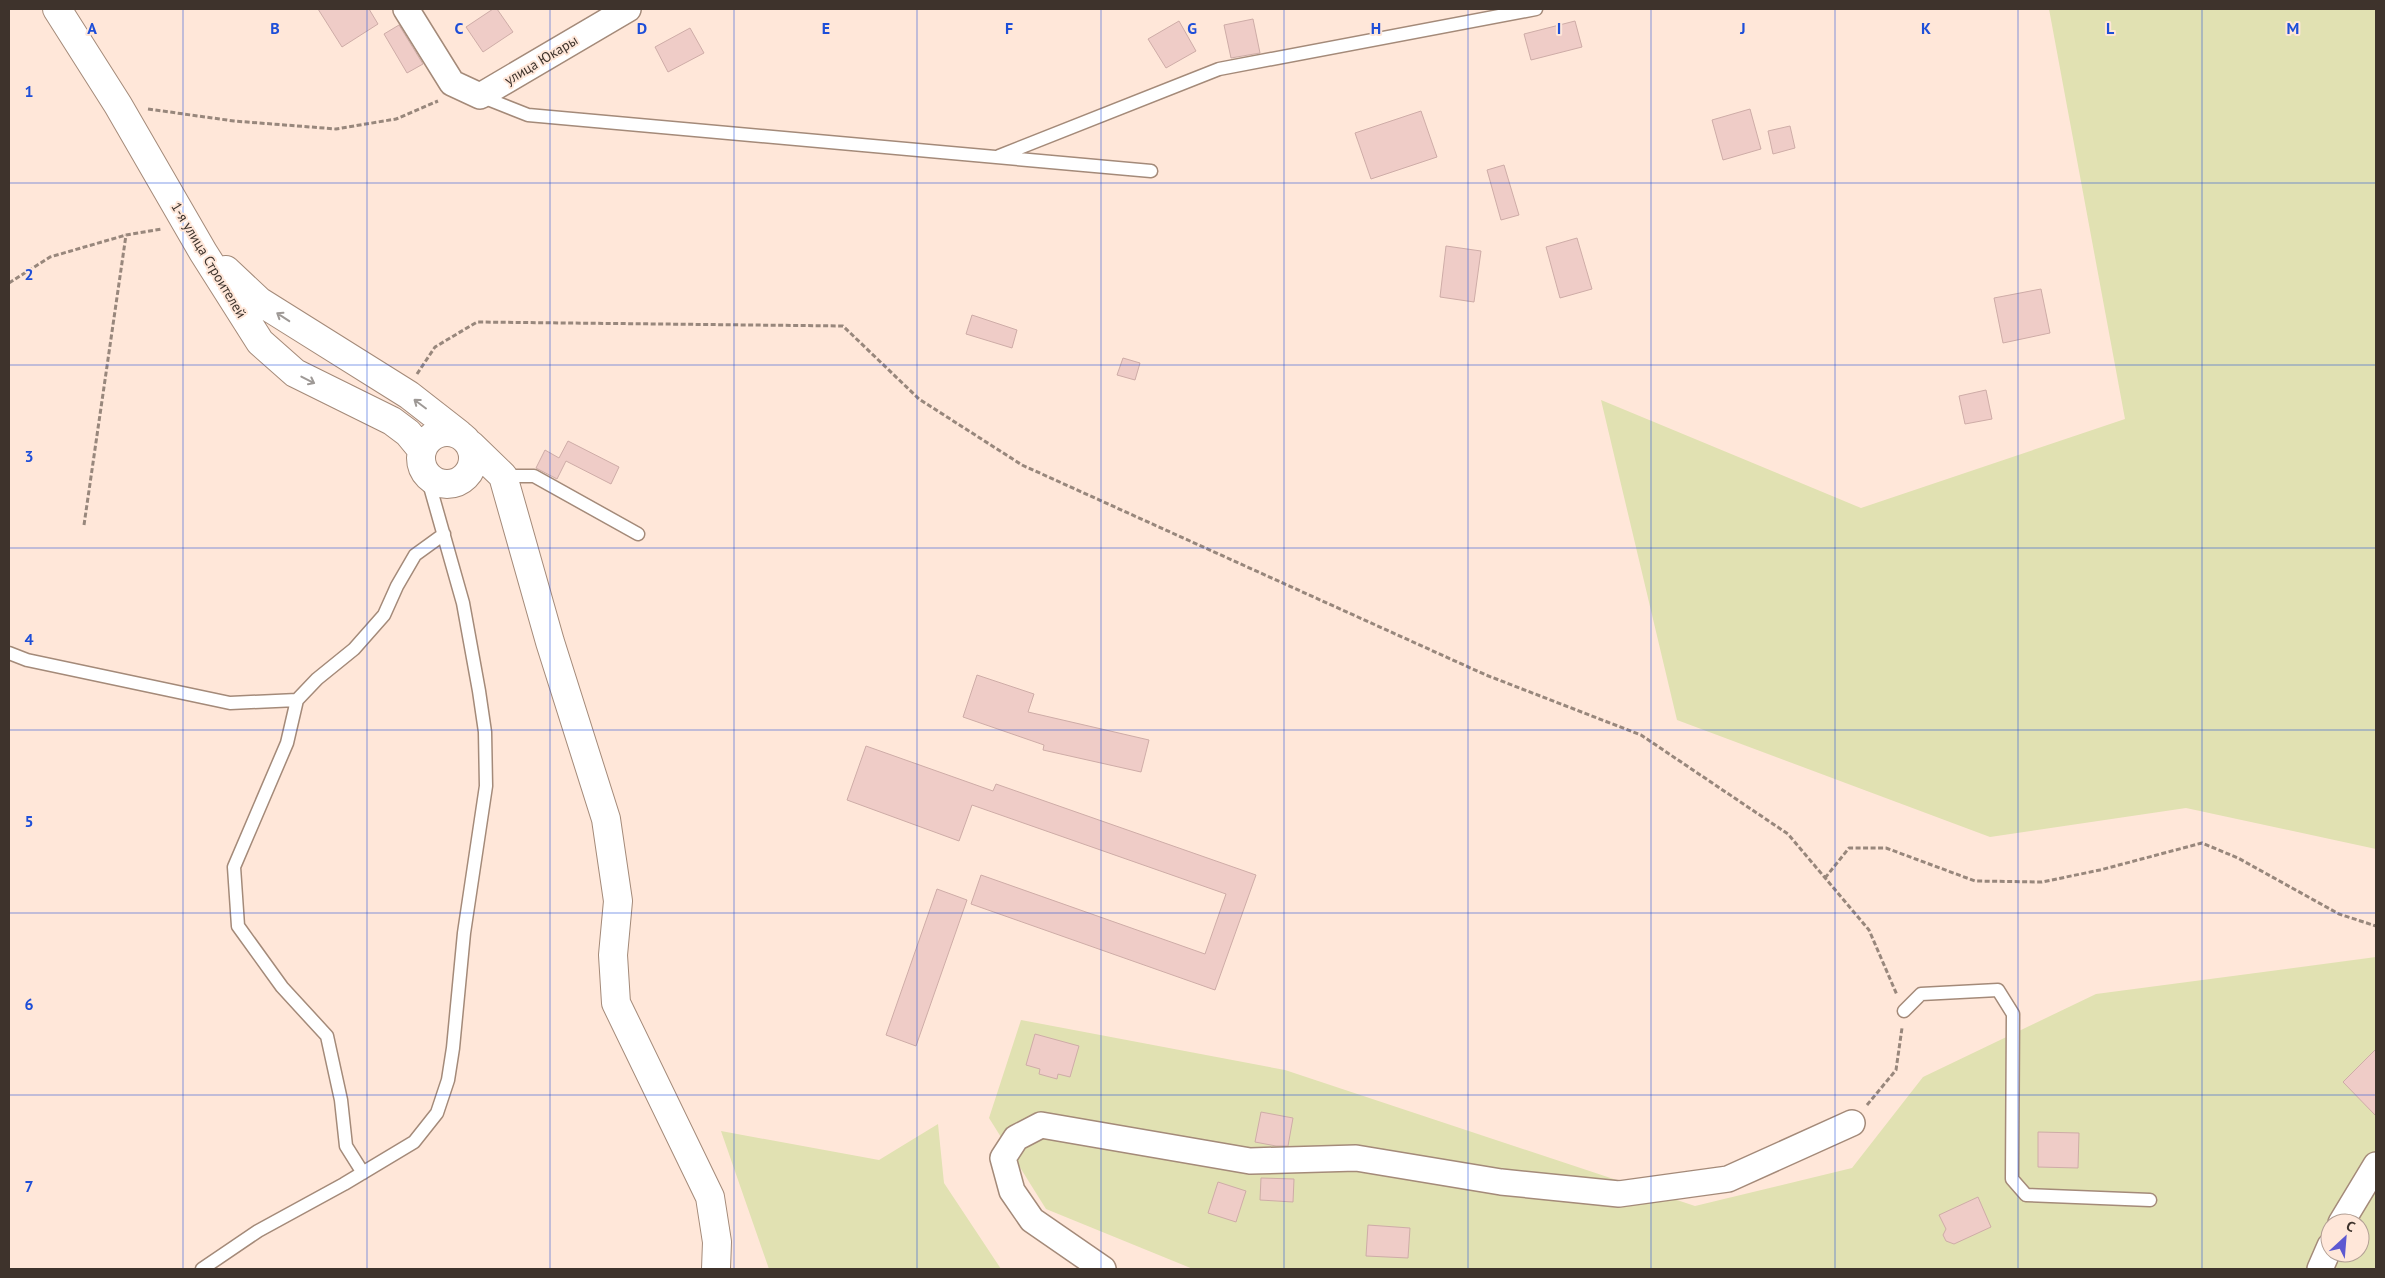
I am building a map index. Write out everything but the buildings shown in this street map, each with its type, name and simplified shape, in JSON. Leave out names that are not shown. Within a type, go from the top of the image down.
[{"type":"street","name":"1-я улица Строителей","points":[[57,9],[118,105],[216,273],[260,342],[295,373],[392,422],[408,433],[422,450]]},
{"type":"street","points":[[406,9],[466,90]]},
{"type":"street","name":"улица Юкары","points":[[466,90],[628,9]]},
{"type":"street","points":[[184,218],[220,264],[259,301],[409,395],[465,439],[503,476],[550,642],[606,819],[618,901],[613,955],[616,1003],[710,1197],[717,1242],[716,1269]]},
{"type":"street","points":[[439,480],[466,477],[471,470],[474,454],[465,439],[441,432],[433,436],[422,450],[423,468],[439,480],[503,476]]},
{"type":"street","points":[[1103,1269],[1032,1220],[1012,1192],[1003,1158],[1016,1138],[1041,1126],[1250,1161],[1356,1158],[1501,1182],[1619,1194],[1728,1179],[1852,1123]]},
{"type":"street","points":[[2347,1213],[2376,1165]]},
{"type":"lane","points":[[996,157],[1219,69],[1536,9]]},
{"type":"lane","points":[[466,90],[528,115],[1151,171]]},
{"type":"lane","points":[[503,476],[534,476],[638,534]]},
{"type":"lane","points":[[202,1269],[258,1231],[363,1173],[414,1142],[437,1113],[448,1080],[453,1048],[464,933],[486,786],[486,768],[485,732],[473,652],[444,534],[439,480]]},
{"type":"lane","points":[[363,1173],[346,1146],[341,1100],[327,1036],[282,987],[238,926],[234,866],[286,743],[298,700],[317,679],[354,649],[384,615],[397,586],[415,555],[444,534]]},
{"type":"lane","points":[[9,654],[27,660],[230,703],[298,700]]},
{"type":"lane","points":[[1904,1011],[1921,994],[1998,990],[2013,1014],[2012,1178],[2026,1195],[2150,1200]]},
{"type":"path","points":[[118,105],[234,121],[336,129],[396,119],[466,90]]},
{"type":"path","points":[[9,283],[50,257],[126,235],[167,228],[184,218]]},
{"type":"path","points":[[84,525],[126,235]]},
{"type":"path","points":[[409,395],[419,370],[435,347],[477,322],[843,326],[919,399],[1022,465],[1486,675],[1641,735],[1788,834],[1869,930],[1904,1011],[1896,1070],[1852,1123]]},
{"type":"path","points":[[1825,878],[1849,848],[1886,848],[1975,881],[2042,882],[2100,870],[2202,844],[2238,858],[2339,914],[2376,926]]},
{"type":"green space","points":[[2049,9],[2376,9],[2376,849],[2186,808],[1990,837],[1677,720],[1601,400],[1861,508],[2125,419]]},
{"type":"green space","points":[[2376,957],[2376,1269],[1193,1269],[1046,1209],[989,1118],[1021,1020],[1285,1070],[1695,1206],[1852,1168],[1923,1077],[2096,994]]},
{"type":"green space","points":[[938,1124],[944,1183],[1001,1269],[769,1269],[721,1131],[879,1160]]}]
